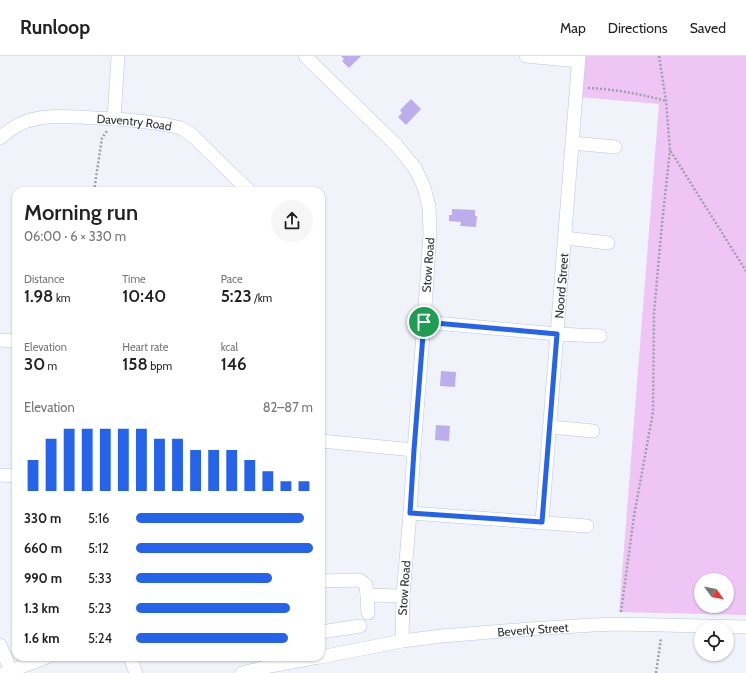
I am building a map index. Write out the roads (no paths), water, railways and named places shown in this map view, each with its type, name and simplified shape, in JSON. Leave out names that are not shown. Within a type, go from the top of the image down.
[{"type":"street","points":[[114,119],[118,56]]},
{"type":"street","name":"Stow Road","points":[[305,56],[396,145],[415,168],[424,187],[429,207],[430,233],[403,596],[402,641]]},
{"type":"street","points":[[526,56],[579,58]]},
{"type":"street","name":"Noord Street","points":[[542,522],[579,58]]},
{"type":"street","name":"Daventry Road","points":[[0,138],[19,124],[46,117],[65,116],[164,124],[181,128],[193,136],[245,187]]},
{"type":"street","points":[[572,143],[615,147]]},
{"type":"street","name":"Noord Street","points":[[565,238],[608,242]]},
{"type":"street","points":[[424,322],[557,334]]},
{"type":"street","name":"Noord Street","points":[[557,334],[600,336]]},
{"type":"street","points":[[0,340],[12,341]]},
{"type":"street","points":[[550,427],[593,431]]},
{"type":"street","points":[[325,441],[414,450]]},
{"type":"street","points":[[0,475],[12,476]]},
{"type":"street","points":[[410,513],[587,526]]},
{"type":"street","points":[[325,581],[360,580],[366,584],[368,613]]},
{"type":"street","points":[[367,595],[403,596]]},
{"type":"street","name":"Beverly Street","points":[[325,656],[402,641],[442,636],[530,629],[619,624],[746,627]]},
{"type":"street","points":[[325,631],[360,626]]},
{"type":"street","points":[[0,645],[8,672],[36,661]]},
{"type":"street","points":[[132,661],[136,673]]},
{"type":"street","name":"Beverly Street","points":[[242,673],[298,661]]}]
